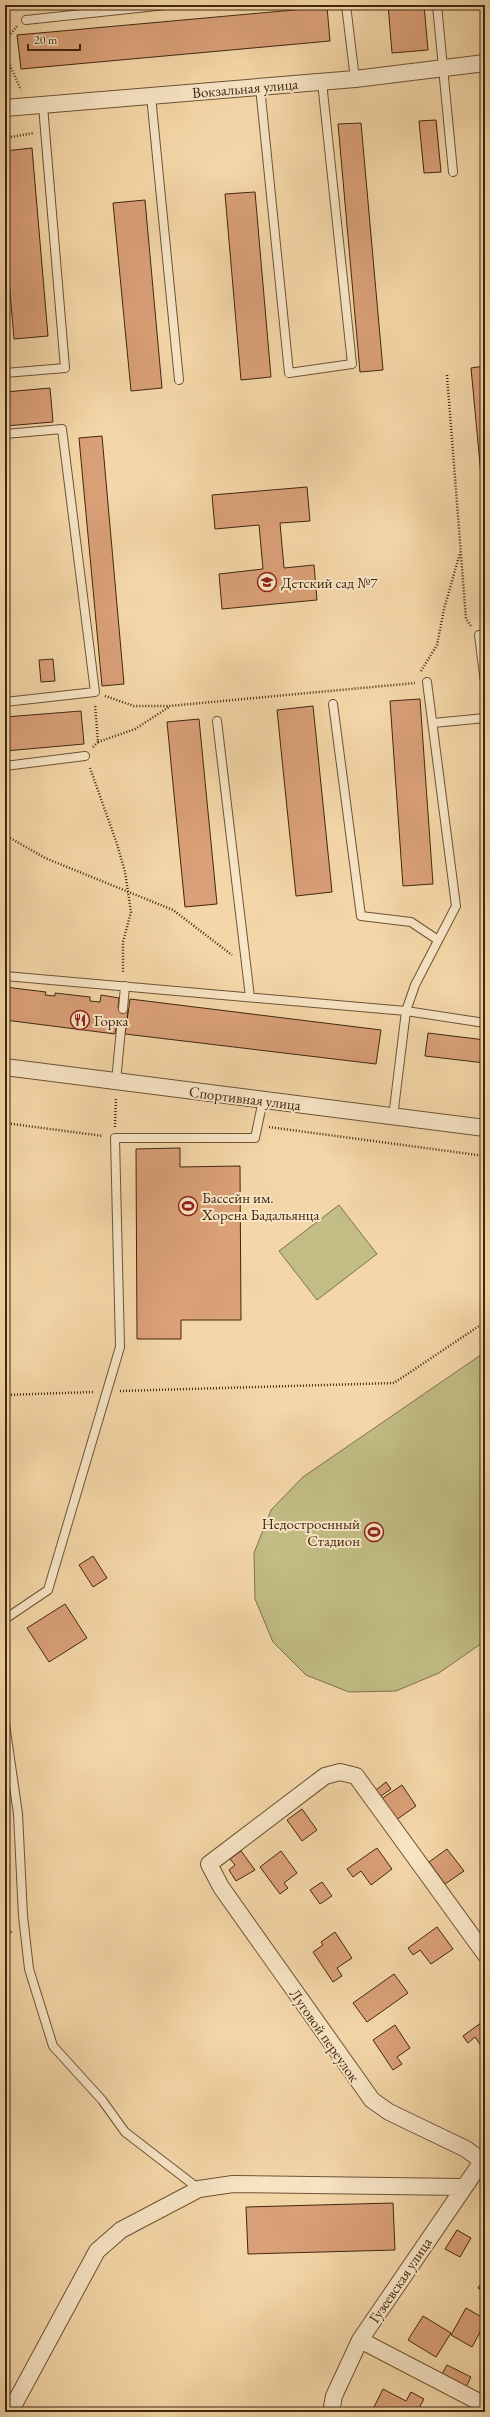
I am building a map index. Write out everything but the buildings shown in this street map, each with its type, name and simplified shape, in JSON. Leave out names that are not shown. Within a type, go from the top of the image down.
[{"type":"street","name":"Вокзальная улица","points":[[5,108],[354,79],[485,63]]},
{"type":"street","name":"Спортивная улица","points":[[5,1067],[485,1128]]},
{"type":"street","name":"Луговой переулок","points":[[484,2161],[466,2149],[389,2112],[372,2100],[221,1887],[209,1864],[324,1776],[340,1772],[356,1776],[485,1954]]},
{"type":"street","name":"Гузеевская улица","points":[[332,2412],[334,2396],[360,2340],[463,2187],[484,2161]]},
{"type":"street","points":[[10,2412],[97,2251],[121,2230],[199,2189],[233,2184],[463,2187]]},
{"type":"street","points":[[360,2340],[485,2405]]},
{"type":"lane","points":[[26,20],[166,5]]},
{"type":"lane","points":[[346,5],[354,79]]},
{"type":"lane","points":[[437,5],[453,172]]},
{"type":"lane","points":[[260,87],[288,373],[352,364],[322,82]]},
{"type":"lane","points":[[150,96],[179,380]]},
{"type":"lane","points":[[5,373],[65,368],[45,131],[36,106]]},
{"type":"lane","points":[[5,434],[62,429],[94,692],[5,702]]},
{"type":"lane","points":[[479,635],[485,683]]},
{"type":"lane","points":[[393,1117],[406,1011],[415,985],[456,906],[427,682]]},
{"type":"lane","points":[[333,704],[361,916],[411,922],[438,940]]},
{"type":"lane","points":[[433,723],[485,718]]},
{"type":"lane","points":[[218,721],[250,996]]},
{"type":"lane","points":[[5,766],[85,756]]},
{"type":"lane","points":[[5,976],[250,996],[406,1011],[485,1023]]},
{"type":"lane","points":[[122,1009],[124,986]]},
{"type":"lane","points":[[116,1081],[121,1029]]},
{"type":"lane","points":[[5,1619],[48,1590],[120,1347],[114,1138],[255,1138],[263,1100]]},
{"type":"lane","points":[[5,1724],[18,1814],[23,1916],[29,1969],[53,2046],[102,2100],[125,2132],[199,2189]]},
{"type":"path","points":[[5,41],[13,29],[26,20]]},
{"type":"path","points":[[5,54],[36,106]]},
{"type":"path","points":[[5,138],[45,131]]},
{"type":"path","points":[[447,375],[466,619],[479,635]]},
{"type":"path","points":[[418,674],[426,665],[437,645],[444,609],[460,551]]},
{"type":"path","points":[[410,683],[414,678]]},
{"type":"path","points":[[98,742],[94,692],[134,706],[170,706],[427,682]]},
{"type":"path","points":[[124,986],[122,964],[123,942],[131,912],[117,844],[85,756],[98,742],[135,729],[170,706]]},
{"type":"path","points":[[5,835],[45,858],[173,910],[246,966]]},
{"type":"path","points":[[5,1123],[114,1138],[116,1081]]},
{"type":"path","points":[[257,1125],[485,1156]]},
{"type":"path","points":[[5,1395],[394,1384],[485,1322]]},
{"type":"shaded area","points":[[339,1205],[377,1254],[317,1300],[279,1251]]},
{"type":"shaded area","name":"Недостроенный Стадион","points":[[485,1352],[485,1641],[439,1673],[396,1691],[349,1692],[306,1675],[273,1642],[255,1599],[254,1553],[271,1510],[303,1477]]},
{"type":"place","name":"Детский сад №7","points":[[267,582]]},
{"type":"place","name":"Горка","points":[[80,1020]]},
{"type":"place","name":"Бассейн им. Хорена Бадальянца","points":[[188,1206]]},
{"type":"place","name":"Недостроенный Стадион","points":[[374,1532]]}]
